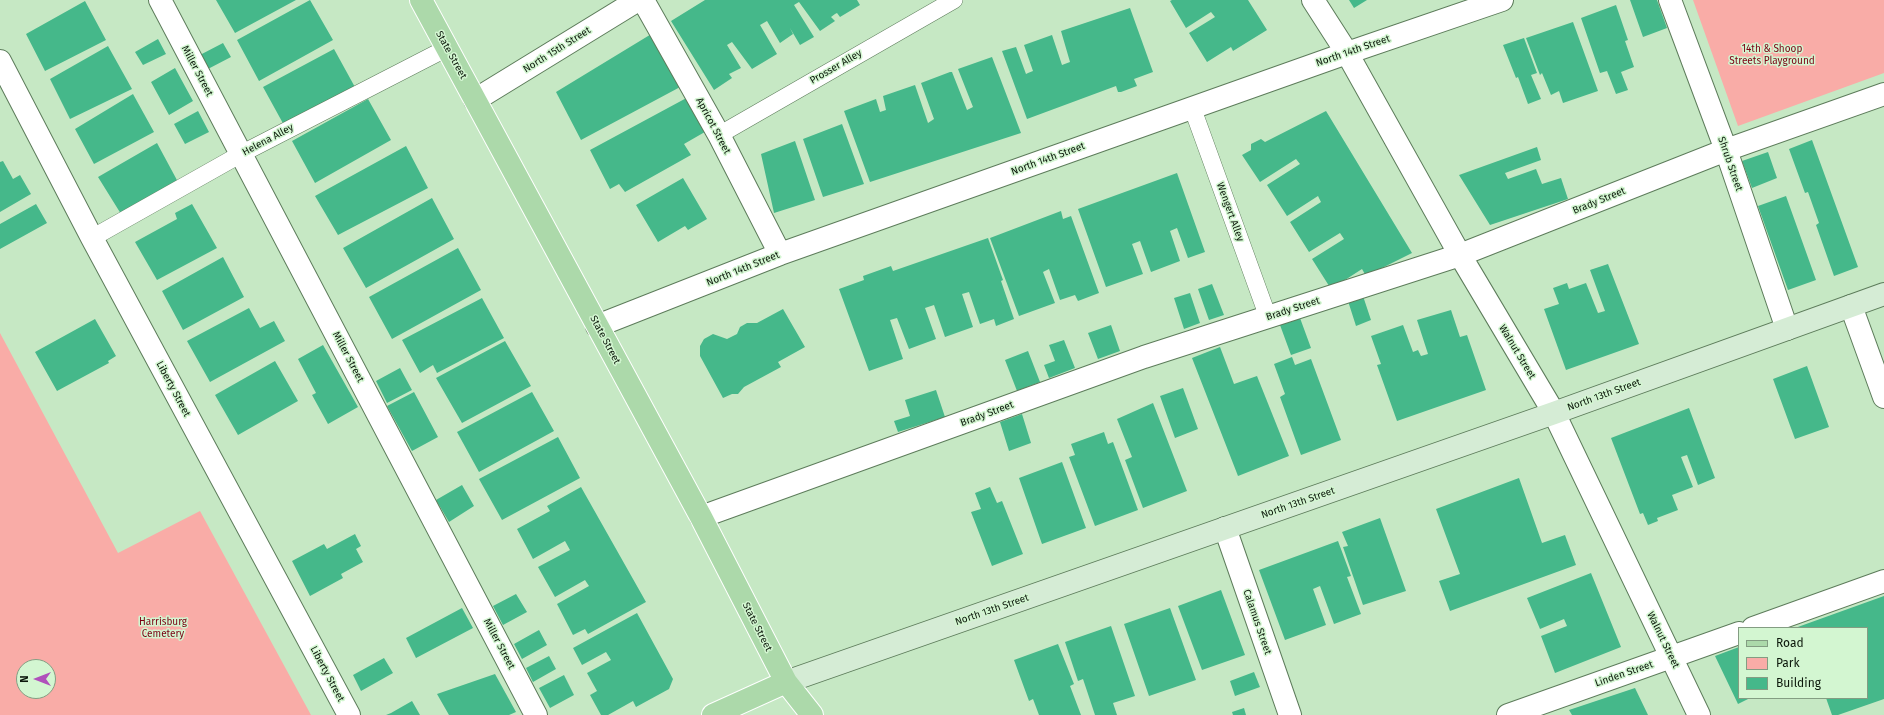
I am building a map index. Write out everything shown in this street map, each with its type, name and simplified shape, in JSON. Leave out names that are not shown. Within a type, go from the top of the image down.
[{"type":"main road","name":"State Street","points":[[421,0],[701,517],[786,682],[812,715]]},
{"type":"main road","name":"North 13th Street","points":[[713,715],[786,682],[1554,413],[1884,294]]},
{"type":"main road","name":"State Street","points":[[786,682],[794,715]]},
{"type":"street","name":"Miller Street","points":[[160,0],[536,715]]},
{"type":"street","name":"North 15th Street","points":[[476,100],[638,0]]},
{"type":"street","name":"Apricot Street","points":[[644,0],[719,135],[780,254]]},
{"type":"street","name":"Walnut Street","points":[[1313,0],[1347,52],[1460,256],[1554,413],[1699,715]]},
{"type":"street","name":"North 14th Street","points":[[597,326],[780,254],[1347,52],[1502,0]]},
{"type":"street","name":"Shrub Street","points":[[1670,0],[1726,150],[1786,329]]},
{"type":"street","name":"Liberty Street","points":[[0,61],[92,238],[349,715]]},
{"type":"street","name":"Brady Street","points":[[701,517],[1144,357],[1460,256],[1726,150],[1884,94]]},
{"type":"street","points":[[1851,306],[1884,397]]},
{"type":"street","name":"Calamus Street","points":[[1225,528],[1290,715]]},
{"type":"street","points":[[1756,627],[1884,580]]},
{"type":"street","name":"Linden Street","points":[[1508,715],[1738,633]]},
{"type":"lane","name":"Prosser Alley","points":[[719,135],[954,0]]},
{"type":"lane","name":"Helena Alley","points":[[92,238],[242,154],[447,48]]},
{"type":"lane","name":"Wengert Alley","points":[[1192,108],[1268,317]]},
{"type":"green space","name":"14th & Shoop Streets Playground","points":[[1693,0],[1884,0],[1884,73],[1738,126]]},
{"type":"green space","name":"Harrisburg Cemetery","points":[[0,333],[118,553],[200,511],[311,715],[0,715]]},
{"type":"building","points":[[216,0],[296,0],[235,33]]},
{"type":"building","points":[[310,0],[333,40],[259,81],[237,40]]},
{"type":"building","points":[[705,0],[857,0],[860,5],[840,17],[837,13],[835,14],[831,17],[835,21],[820,31],[799,2],[794,5],[814,37],[800,45],[790,28],[793,34],[780,43],[767,21],[760,25],[777,54],[752,69],[732,42],[727,45],[741,68],[729,74],[732,78],[714,90],[671,21]]},
{"type":"building","points":[[1248,0],[1267,30],[1233,51],[1231,47],[1207,62],[1189,33],[1215,17],[1211,12],[1186,28],[1170,1]]},
{"type":"building","points":[[1349,0],[1367,0],[1354,8]]},
{"type":"building","points":[[1630,0],[1657,0],[1667,28],[1643,37]]},
{"type":"building","points":[[85,1],[106,40],[45,71],[26,34]]},
{"type":"building","points":[[1616,5],[1628,40],[1625,41],[1634,67],[1621,72],[1628,90],[1616,94],[1607,71],[1600,73],[1581,18]]},
{"type":"building","points":[[1130,8],[1153,72],[1134,79],[1137,86],[1121,92],[1118,92],[1116,86],[1027,119],[1002,51],[1016,47],[1026,74],[1033,71],[1024,45],[1052,35],[1062,65],[1070,62],[1061,31]]},
{"type":"building","points":[[1573,22],[1598,91],[1563,103],[1559,91],[1551,95],[1542,73],[1540,75],[1526,38]]},
{"type":"building","points":[[653,33],[682,86],[581,140],[556,92]]},
{"type":"building","points":[[1524,38],[1537,73],[1531,75],[1541,99],[1528,104],[1518,77],[1516,78],[1503,45]]},
{"type":"building","points":[[158,39],[166,54],[143,65],[135,52]]},
{"type":"building","points":[[223,43],[231,57],[206,70],[198,56]]},
{"type":"building","points":[[108,46],[132,89],[70,119],[50,79]]},
{"type":"building","points":[[334,49],[356,89],[285,127],[263,87]]},
{"type":"building","points":[[992,57],[1021,133],[870,182],[844,111],[876,99],[880,112],[886,110],[883,96],[915,85],[928,123],[934,119],[921,83],[950,72],[952,72],[967,110],[973,107],[958,69]]},
{"type":"building","points":[[175,68],[193,101],[169,115],[151,82]]},
{"type":"building","points":[[133,94],[154,132],[94,164],[75,129]]},
{"type":"building","points":[[692,95],[710,129],[684,144],[691,155],[625,192],[619,184],[610,189],[590,150]]},
{"type":"building","points":[[368,99],[391,140],[315,183],[292,141]]},
{"type":"building","points":[[198,111],[209,132],[185,144],[174,124]]},
{"type":"building","points":[[1326,111],[1412,253],[1366,276],[1362,269],[1331,289],[1312,259],[1344,239],[1340,233],[1309,252],[1290,222],[1321,202],[1318,196],[1287,216],[1267,185],[1300,164],[1296,159],[1260,182],[1242,155],[1251,150],[1251,144],[1261,139],[1265,142]]},
{"type":"building","points":[[842,124],[864,184],[823,197],[803,139]]},
{"type":"building","points":[[1812,140],[1858,267],[1834,276],[1816,225],[1819,223],[1808,192],[1805,193],[1789,149]]},
{"type":"building","points":[[795,141],[815,200],[774,213],[761,154]]},
{"type":"building","points":[[157,143],[178,182],[121,214],[98,177]]},
{"type":"building","points":[[406,146],[428,188],[338,235],[315,196]]},
{"type":"building","points":[[1537,147],[1541,160],[1505,173],[1508,179],[1536,169],[1542,184],[1561,178],[1568,199],[1490,225],[1459,175]]},
{"type":"building","points":[[1768,152],[1777,178],[1752,188],[1742,161]]},
{"type":"building","points":[[3,161],[13,179],[20,175],[31,194],[0,212],[0,162]]},
{"type":"building","points":[[1177,173],[1205,252],[1188,258],[1177,228],[1170,231],[1180,261],[1151,272],[1140,241],[1132,244],[1143,274],[1106,287],[1078,209]]},
{"type":"building","points":[[683,178],[707,219],[688,230],[685,226],[658,242],[636,205]]},
{"type":"building","points":[[1786,196],[1816,280],[1788,290],[1758,206]]},
{"type":"building","points":[[432,198],[454,239],[366,288],[343,248]]},
{"type":"building","points":[[36,204],[47,223],[0,249],[0,224]]},
{"type":"building","points":[[192,204],[217,248],[157,280],[135,242],[177,219],[175,213]]},
{"type":"building","points":[[1061,211],[1063,219],[1071,216],[1099,293],[1078,301],[1075,295],[1060,300],[1049,269],[1043,272],[1055,303],[1019,316],[990,238]]},
{"type":"building","points":[[988,238],[1003,280],[1001,281],[1014,319],[996,326],[994,319],[980,324],[969,292],[962,294],[973,327],[945,337],[934,305],[925,308],[936,339],[909,349],[897,318],[890,320],[903,359],[869,371],[839,289],[864,280],[863,276],[891,266],[893,271]]},
{"type":"building","points":[[458,248],[481,290],[392,339],[369,297]]},
{"type":"building","points":[[223,257],[244,297],[183,330],[162,291]]},
{"type":"building","points":[[1608,264],[1639,344],[1566,370],[1544,309],[1559,304],[1553,288],[1567,283],[1569,289],[1586,283],[1598,313],[1605,311],[1590,270]]},
{"type":"building","points":[[1212,284],[1224,315],[1209,320],[1198,289]]},
{"type":"building","points":[[1190,293],[1200,323],[1184,329],[1174,298]]},
{"type":"building","points":[[1363,296],[1371,320],[1356,326],[1348,301]]},
{"type":"building","points":[[482,298],[504,338],[437,373],[433,365],[420,373],[402,340]]},
{"type":"building","points":[[249,308],[260,328],[274,321],[285,341],[210,382],[187,341]]},
{"type":"building","points":[[783,309],[805,347],[778,362],[781,367],[744,387],[738,394],[732,394],[723,398],[700,356],[700,346],[704,339],[713,334],[727,339],[737,334],[740,327],[747,323],[757,323]]},
{"type":"building","points":[[1451,310],[1460,337],[1467,335],[1486,390],[1397,421],[1377,365],[1381,364],[1371,336],[1403,325],[1413,352],[1418,350],[1421,356],[1428,354],[1417,320]]},
{"type":"building","points":[[1300,318],[1311,348],[1291,355],[1280,325]]},
{"type":"building","points":[[95,319],[116,356],[108,361],[109,363],[57,391],[35,352]]},
{"type":"building","points":[[1111,325],[1120,351],[1098,359],[1088,333]]},
{"type":"building","points":[[1064,340],[1075,368],[1049,378],[1044,365],[1055,361],[1049,345]]},
{"type":"building","points":[[505,341],[531,386],[462,423],[436,378]]},
{"type":"building","points":[[323,345],[358,407],[328,424],[312,395],[316,393],[298,359]]},
{"type":"building","points":[[1220,347],[1234,384],[1257,376],[1289,456],[1238,476],[1192,358]]},
{"type":"building","points":[[1028,351],[1040,382],[1017,391],[1005,360]]},
{"type":"building","points":[[1292,357],[1295,365],[1311,359],[1341,440],[1301,455],[1280,397],[1285,394],[1274,364]]},
{"type":"building","points":[[275,361],[298,401],[238,435],[215,395]]},
{"type":"building","points":[[1807,366],[1829,427],[1795,439],[1773,379]]},
{"type":"building","points":[[400,368],[412,390],[387,403],[376,381]]},
{"type":"building","points":[[1183,388],[1198,429],[1175,438],[1160,396]]},
{"type":"building","points":[[936,390],[945,417],[898,432],[894,421],[910,416],[905,400]]},
{"type":"building","points":[[414,392],[438,437],[412,451],[387,406]]},
{"type":"building","points":[[532,392],[554,431],[479,472],[457,432]]},
{"type":"building","points":[[1153,403],[1187,491],[1143,508],[1125,460],[1132,457],[1117,419]]},
{"type":"building","points":[[1689,408],[1715,478],[1698,485],[1687,455],[1681,457],[1693,487],[1672,495],[1678,510],[1657,518],[1658,521],[1648,525],[1643,513],[1640,514],[1611,438]]},
{"type":"building","points":[[1022,414],[1031,443],[1009,451],[1000,422]]},
{"type":"building","points":[[1104,432],[1108,444],[1113,442],[1138,510],[1095,526],[1069,457],[1075,455],[1071,444]]},
{"type":"building","points":[[558,437],[580,478],[502,520],[479,479]]},
{"type":"building","points":[[1062,462],[1086,528],[1042,544],[1019,478]]},
{"type":"building","points":[[1519,478],[1542,543],[1565,535],[1576,565],[1450,611],[1439,581],[1460,574],[1436,509]]},
{"type":"building","points":[[462,485],[474,506],[449,522],[436,500]]},
{"type":"building","points":[[581,487],[646,602],[588,634],[585,629],[573,635],[557,604],[589,586],[585,580],[555,597],[538,567],[570,550],[565,541],[533,559],[517,529],[550,511],[547,506]]},
{"type":"building","points":[[990,487],[997,503],[1002,501],[1023,554],[992,566],[971,512],[981,509],[975,493]]},
{"type":"building","points":[[1380,518],[1406,591],[1363,605],[1343,547],[1348,546],[1342,532]]},
{"type":"building","points":[[355,534],[361,546],[356,549],[363,562],[341,574],[343,578],[310,596],[292,561],[324,544],[327,549]]},
{"type":"building","points":[[1338,541],[1351,576],[1347,577],[1361,614],[1334,624],[1320,586],[1313,589],[1326,625],[1285,640],[1259,570]]},
{"type":"building","points":[[1591,573],[1621,647],[1555,673],[1541,636],[1567,626],[1564,619],[1540,629],[1527,598]]},
{"type":"building","points":[[1221,590],[1245,655],[1202,670],[1178,606]]},
{"type":"building","points":[[516,594],[527,612],[503,625],[493,606]]},
{"type":"building","points":[[1884,596],[1884,699],[1838,715],[1832,715],[1826,699],[1868,699],[1868,627],[1798,627]]},
{"type":"building","points":[[462,608],[473,628],[416,658],[406,638]]},
{"type":"building","points":[[1170,608],[1196,680],[1149,696],[1124,624]]},
{"type":"building","points":[[637,613],[673,679],[669,689],[636,707],[633,701],[608,715],[601,715],[590,695],[597,691],[587,673],[611,660],[606,652],[582,665],[573,648]]},
{"type":"building","points":[[1111,626],[1135,696],[1113,703],[1117,715],[1095,715],[1083,679],[1078,681],[1065,642]]},
{"type":"building","points":[[539,630],[547,645],[522,659],[514,644]]},
{"type":"building","points":[[1058,644],[1074,684],[1070,686],[1081,715],[1039,715],[1033,699],[1029,701],[1014,660]]},
{"type":"building","points":[[1738,647],[1738,699],[1748,699],[1738,704],[1715,656]]},
{"type":"building","points":[[549,656],[556,669],[533,682],[526,668]]},
{"type":"building","points":[[384,658],[393,673],[361,691],[353,675]]},
{"type":"building","points":[[1254,672],[1260,687],[1235,696],[1230,681]]},
{"type":"building","points":[[495,674],[516,712],[509,715],[449,715],[437,694]]},
{"type":"building","points":[[564,675],[574,695],[550,708],[539,688]]},
{"type":"building","points":[[1635,688],[1648,715],[1572,715],[1569,710]]},
{"type":"building","points":[[412,701],[420,715],[386,715],[391,713]]},
{"type":"building","points":[[1244,708],[1246,715],[1233,715],[1232,712]]}]
